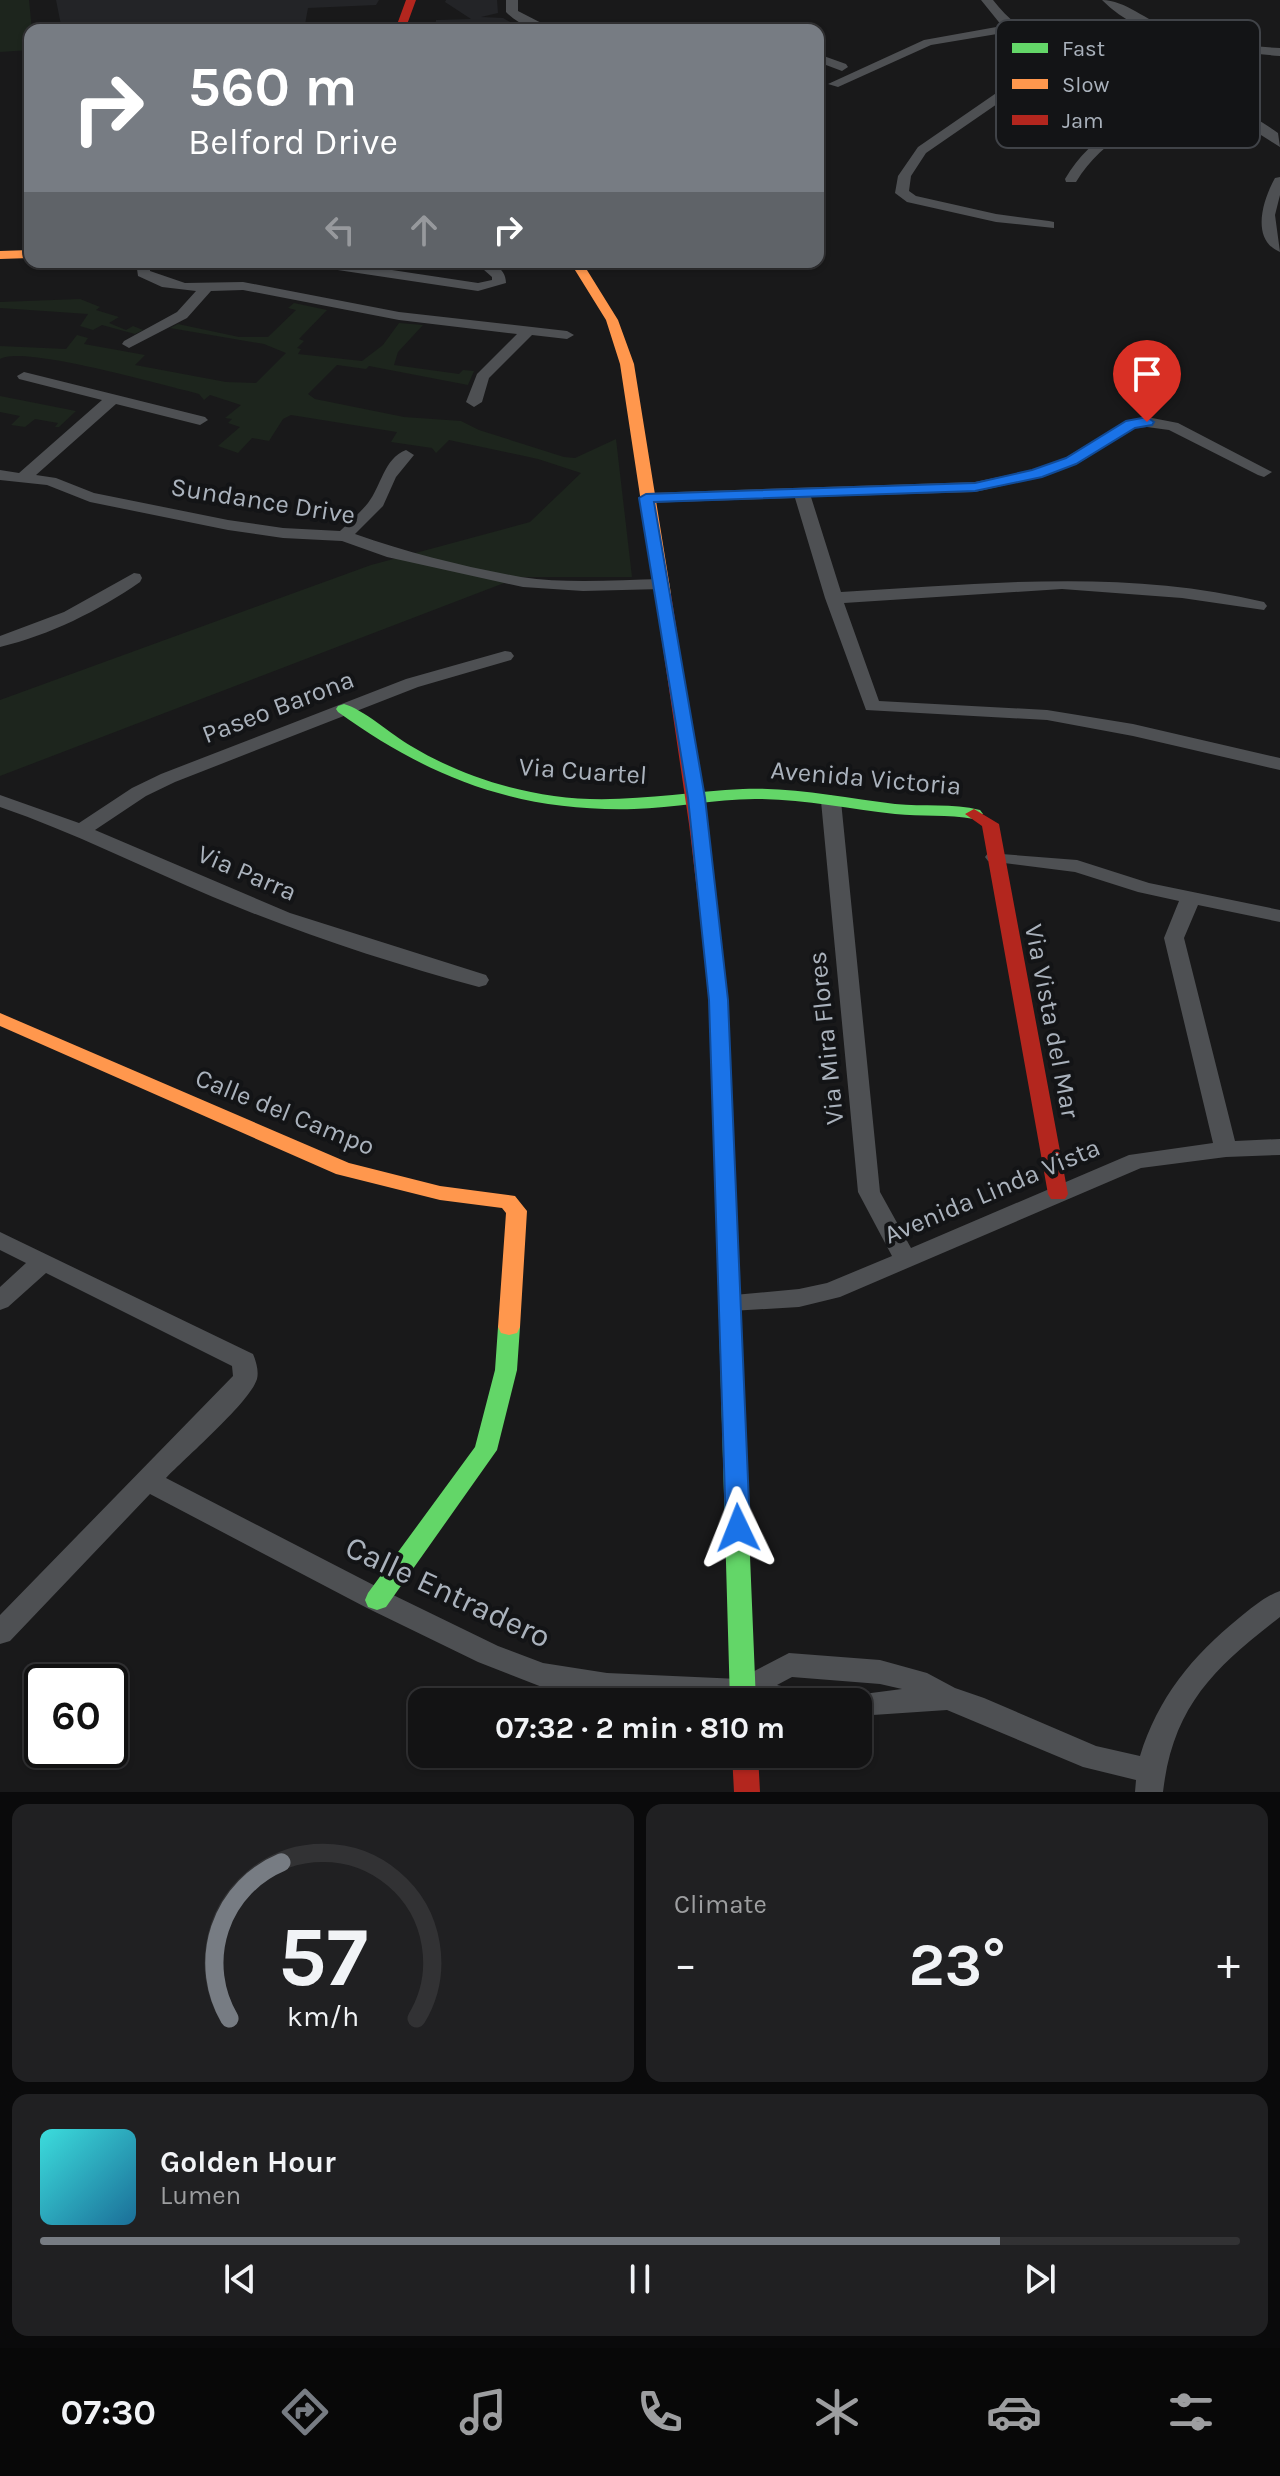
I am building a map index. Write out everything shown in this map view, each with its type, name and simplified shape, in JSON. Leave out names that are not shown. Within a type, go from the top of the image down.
[{"type":"main road","points":[[402,24],[411,0]]},
{"type":"main road","points":[[0,255],[24,254]]},
{"type":"main road","points":[[580,268],[598,294],[620,340],[635,399],[646,498],[696,798],[719,1000],[742,1688]]},
{"type":"main road","name":"Via Cuartel","points":[[344,709],[411,758],[503,792],[589,803],[634,804],[696,798]]},
{"type":"main road","name":"Avenida Victoria","points":[[696,798],[772,794],[916,811],[967,811],[982,815],[990,824],[995,857]]},
{"type":"main road","name":"Via Vista del Mar","points":[[995,857],[1058,1194]]},
{"type":"main road","name":"Calle del Campo","points":[[0,1019],[343,1169],[440,1193],[508,1201],[517,1211],[506,1370],[486,1450],[377,1600]]},
{"type":"main road","points":[[746,1768],[747,1792]]},
{"type":"street","points":[[512,0],[512,12],[533,24]]},
{"type":"street","points":[[987,0],[1003,20]]},
{"type":"street","points":[[1108,0],[1125,14],[1141,20]]},
{"type":"street","points":[[834,84],[928,42],[996,30]]},
{"type":"street","points":[[1260,50],[1280,52]]},
{"type":"street","points":[[824,60],[842,67]]},
{"type":"street","points":[[996,99],[922,150],[901,186],[902,193],[912,199],[996,218],[1049,225]]},
{"type":"street","points":[[1260,128],[1271,133],[1280,143]]},
{"type":"street","points":[[1260,139],[1280,151]]},
{"type":"street","points":[[1071,179],[1082,159],[1097,148]]},
{"type":"street","points":[[1280,181],[1270,197],[1267,226],[1280,248]]},
{"type":"street","points":[[143,268],[143,273],[154,279],[185,287],[243,286],[365,311],[567,335]]},
{"type":"street","points":[[363,268],[486,288],[499,283],[499,276],[489,268]]},
{"type":"street","points":[[129,344],[186,314],[196,305],[206,287]]},
{"type":"street","points":[[474,402],[482,377],[527,332]]},
{"type":"street","points":[[24,376],[200,420]]},
{"type":"street","points":[[25,476],[115,397]]},
{"type":"street","points":[[646,498],[975,487],[1036,474],[1071,461],[1131,424],[1147,422],[1173,426],[1264,472]]},
{"type":"street","points":[[344,536],[377,503],[389,476],[406,455]]},
{"type":"street","name":"Sundance Drive","points":[[0,475],[50,481],[90,497],[228,525],[283,533],[344,536],[393,553],[523,582],[583,586],[662,584]]},
{"type":"street","points":[[801,492],[872,706],[1047,715],[1133,730],[1280,764]]},
{"type":"street","points":[[0,642],[73,616],[104,600],[134,578]]},
{"type":"street","points":[[834,598],[1062,584],[1182,593],[1258,606]]},
{"type":"street","name":"Paseo Barona","points":[[81,831],[139,792],[168,778],[412,683],[505,656]]},
{"type":"street","name":"Via Parra","points":[[0,801],[81,831],[220,892],[359,947],[479,980]]},
{"type":"street","name":"Via Mira Flores","points":[[831,801],[869,1192],[906,1260]]},
{"type":"street","points":[[995,857],[1077,866],[1190,899],[1280,916]]},
{"type":"street","points":[[1190,899],[1174,938],[1226,1149]]},
{"type":"street","name":"Avenida Linda Vista","points":[[731,1302],[799,1298],[832,1291],[1137,1161],[1226,1149],[1280,1147]]},
{"type":"street","points":[[0,1240],[244,1361],[245,1378],[232,1396],[0,1633]]},
{"type":"street","points":[[0,1301],[43,1262]]},
{"type":"street","name":"Calle Entradero","points":[[147,1480],[488,1654],[542,1675],[644,1688]]},
{"type":"street","points":[[754,1688],[789,1665],[880,1672],[917,1681],[947,1698],[974,1706],[1150,1781],[1171,1707],[1223,1645],[1280,1602]]},
{"type":"street","points":[[872,1693],[880,1672]]},
{"type":"street","points":[[872,1704],[947,1698]]},
{"type":"shaded area","points":[[0,0],[29,0],[31,24],[24,24],[24,50],[0,52]]},
{"type":"shaded area","points":[[56,0],[379,0],[376,5],[308,8],[305,24],[61,24]]},
{"type":"shaded area","points":[[497,0],[498,13],[481,17],[503,18],[514,24],[436,24],[436,20],[471,19],[445,2]]},
{"type":"shaded area","points":[[80,299],[100,307],[96,310],[119,317],[109,323],[126,330],[133,326],[143,330],[135,334],[102,325],[93,330],[80,326],[88,314],[0,308],[0,302]]},
{"type":"shaded area","points":[[294,303],[327,310],[299,339],[304,341],[297,348],[301,349],[298,354],[362,361],[383,345],[399,323],[423,325],[398,352],[394,365],[459,374],[463,370],[474,371],[468,385],[369,366],[366,369],[337,365],[308,394],[315,399],[404,417],[461,421],[479,430],[564,457],[575,458],[616,439],[632,577],[520,577],[0,776],[0,700],[371,565],[530,522],[581,473],[538,459],[449,440],[436,453],[432,448],[391,442],[397,432],[291,415],[283,419],[269,441],[252,438],[238,453],[218,446],[240,427],[228,423],[232,419],[225,418],[241,405],[210,395],[204,400],[199,394],[188,391],[60,361],[13,356],[0,359],[0,346],[66,349],[77,335],[88,338],[84,344],[145,355],[135,365],[226,382],[256,383],[286,353],[264,344],[170,328],[178,324],[239,337],[268,337],[296,310],[288,308]]},
{"type":"shaded area","points":[[0,396],[76,411],[59,427],[55,427],[58,423],[35,419],[25,427],[11,425],[20,416],[0,412]]},
{"type":"traffic: fast","points":[[344,709],[378,733],[446,771],[518,795],[595,804],[636,804],[727,795],[775,794],[896,809],[974,814]]},
{"type":"traffic: fast","points":[[726,1216],[743,1688]]},
{"type":"traffic: fast","points":[[377,1600],[486,1450],[506,1370],[509,1327]]},
{"type":"traffic: slow","points":[[0,255],[24,254]]},
{"type":"traffic: slow","points":[[580,268],[612,320],[627,364],[663,594]]},
{"type":"traffic: slow","points":[[0,1019],[343,1169],[440,1193],[508,1201],[517,1211],[509,1327]]},
{"type":"traffic: jam","points":[[402,24],[411,0]]},
{"type":"traffic: jam","points":[[663,594],[698,824],[719,1000],[726,1216]]},
{"type":"traffic: jam","points":[[974,814],[990,824],[1058,1194]]},
{"type":"traffic: jam","points":[[746,1768],[747,1792]]},
{"type":"route","points":[[738,1528],[719,1000],[696,798],[646,498],[975,487],[1036,474],[1071,461],[1131,424],[1147,422]]}]
